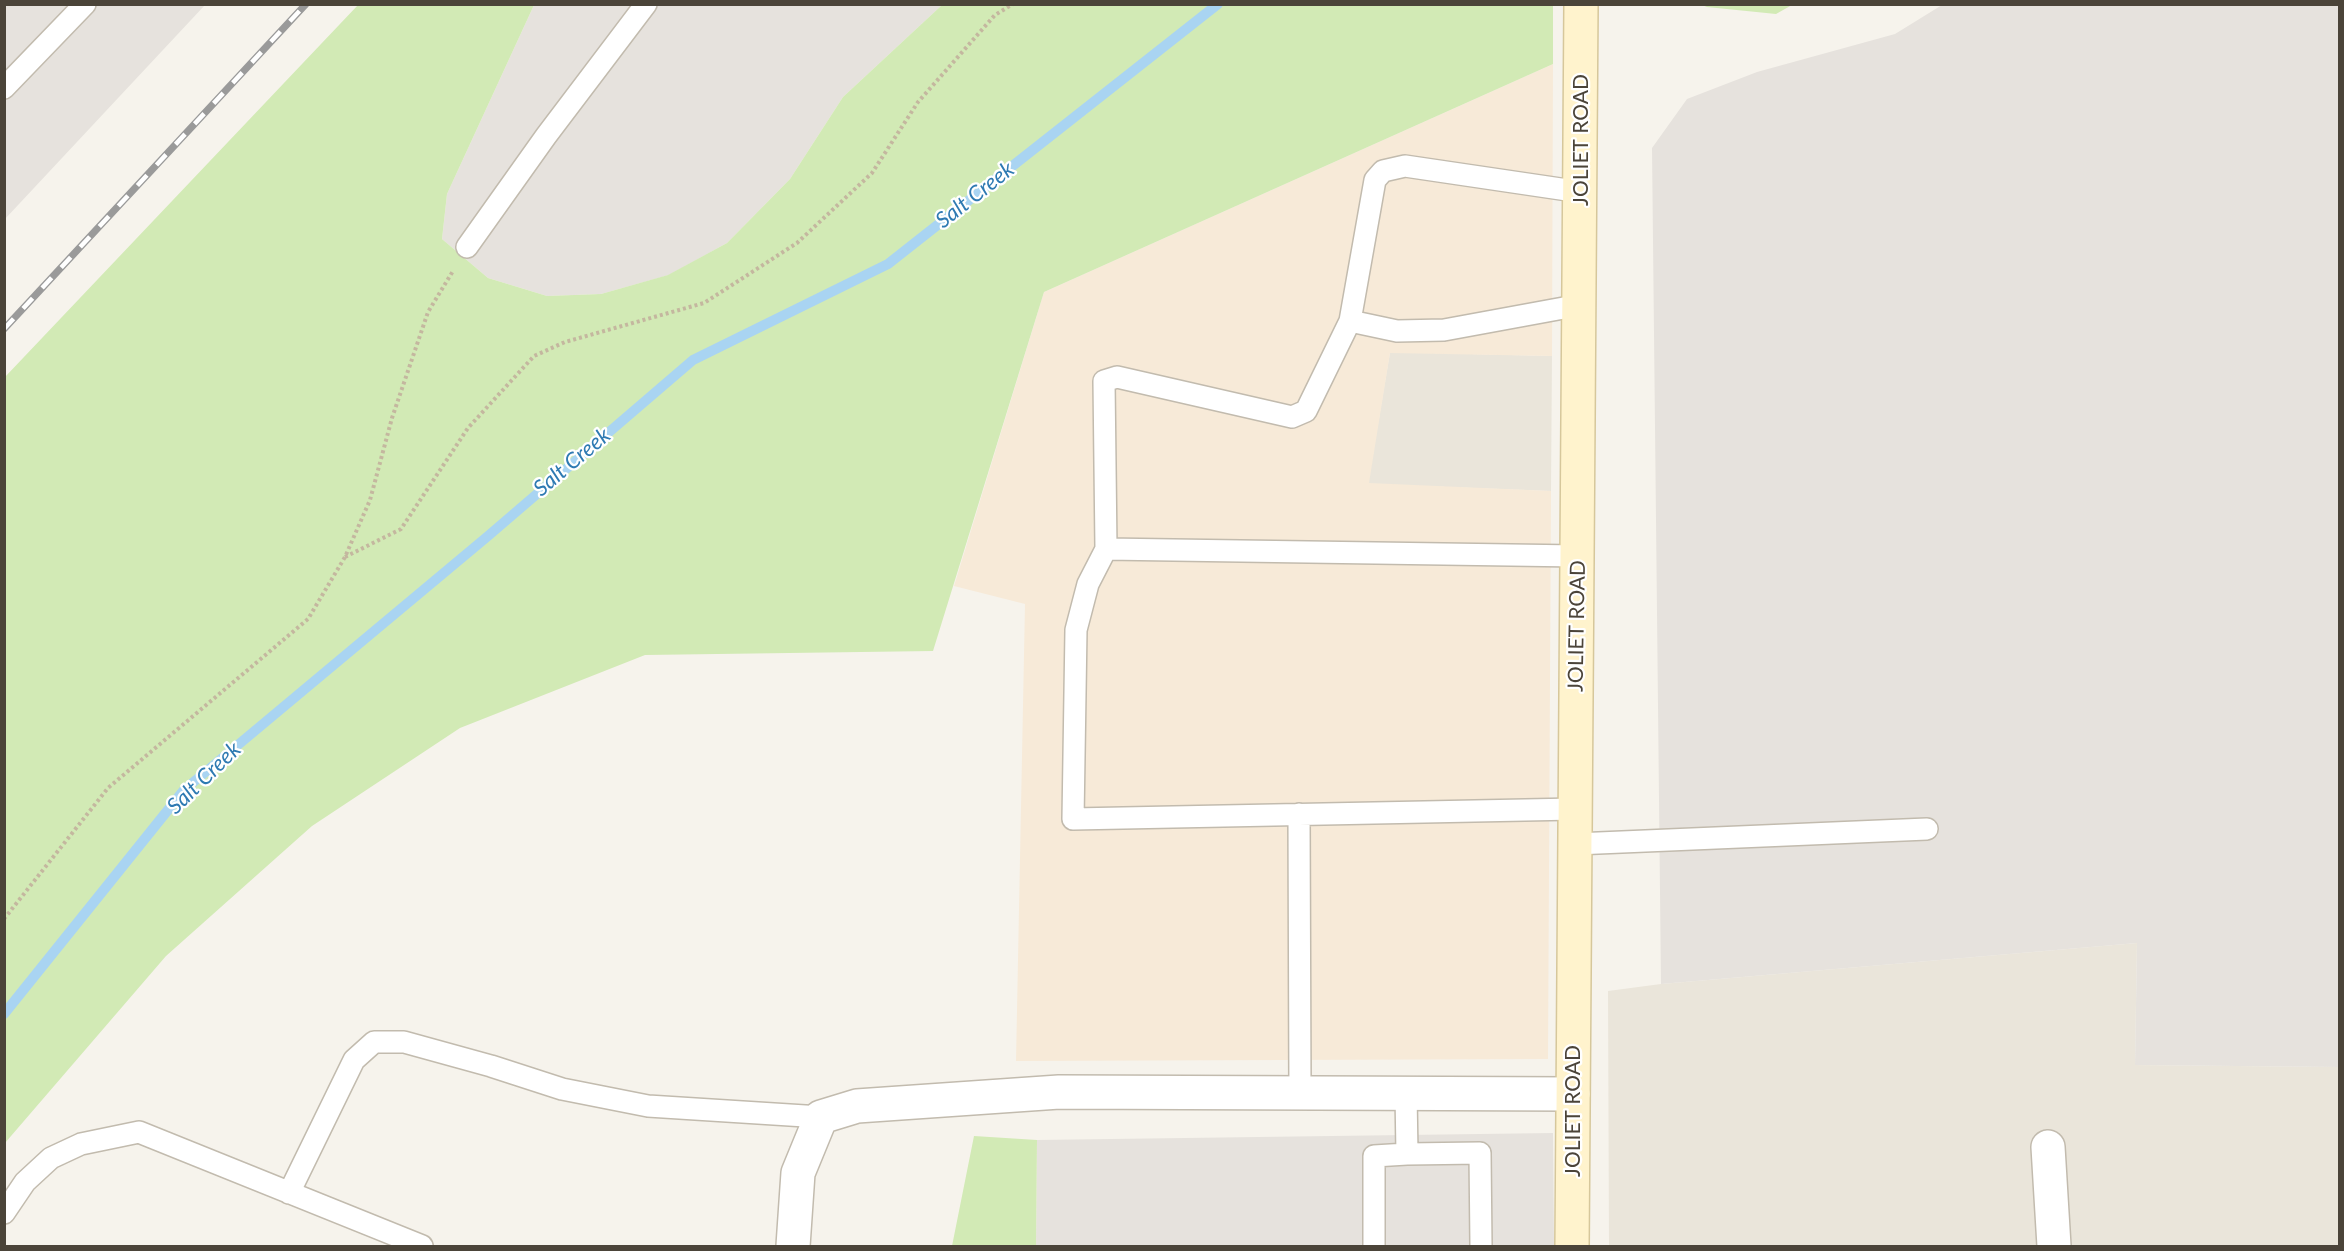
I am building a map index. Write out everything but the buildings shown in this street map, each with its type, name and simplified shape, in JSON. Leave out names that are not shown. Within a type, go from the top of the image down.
[{"type":"main road","name":"JOLIET ROAD","points":[[1572,1246],[1581,8]]},
{"type":"street","points":[[793,1246],[798,1173],[821,1117],[857,1107],[1059,1092],[1573,1094]]},
{"type":"street","points":[[2048,1147],[2054,1246]]},
{"type":"lane","points":[[4,87],[84,4]]},
{"type":"lane","points":[[467,247],[553,126],[646,4]]},
{"type":"lane","points":[[1575,809],[1073,819],[1076,630],[1088,584],[1106,549],[1104,381],[1117,377],[1292,417],[1306,411],[1350,321],[1376,180],[1383,171],[1405,166],[1581,192]]},
{"type":"lane","points":[[1350,321],[1397,331],[1444,330],[1580,305]]},
{"type":"lane","points":[[1106,549],[1578,556]]},
{"type":"lane","points":[[1299,814],[1300,1093]]},
{"type":"lane","points":[[1575,844],[1927,829]]},
{"type":"lane","points":[[289,1193],[354,1060],[374,1042],[404,1042],[491,1066],[562,1089],[648,1106],[821,1117]]},
{"type":"lane","points":[[1406,1093],[1407,1154]]},
{"type":"lane","points":[[4,1213],[25,1182],[51,1158],[81,1144],[139,1132],[422,1246]]},
{"type":"lane","points":[[1374,1246],[1374,1156],[1480,1153],[1481,1246]]},
{"type":"path","points":[[345,557],[401,529],[468,428],[534,356],[565,342],[704,303],[797,243],[872,173],[918,102],[995,15],[1013,4]]},
{"type":"path","points":[[4,919],[108,788],[308,619],[345,557],[370,500],[392,418],[428,312],[467,247]]},
{"type":"shaded area","points":[[5,5],[205,5],[5,219]]},
{"type":"shaded area","points":[[534,5],[942,5],[843,97],[790,179],[727,243],[669,275],[601,294],[547,296],[488,278],[442,239],[447,194]]},
{"type":"shaded area","points":[[1942,5],[2339,5],[2339,1067],[2135,1065],[2137,943],[1661,984],[1652,148],[1687,99],[1757,72],[1895,34]]},
{"type":"shaded area","points":[[1553,64],[1552,356],[1390,353],[1369,483],[1551,491],[1548,1059],[1016,1061],[1025,604],[954,586],[1044,292]]},
{"type":"shaded area","points":[[1390,352],[1552,356],[1551,491],[1368,484]]},
{"type":"shaded area","points":[[2137,943],[2135,1065],[2339,1067],[2339,1246],[1609,1246],[1608,991],[1661,984]]},
{"type":"shaded area","points":[[1553,1133],[1554,1246],[1036,1246],[1037,1140]]},
{"type":"green space","points":[[358,5],[534,5],[447,194],[442,239],[488,278],[547,296],[601,294],[668,275],[727,243],[790,179],[843,97],[942,5],[1553,5],[1553,64],[1044,292],[933,651],[645,655],[460,728],[312,826],[166,956],[5,1143],[5,377]]},
{"type":"green space","points":[[1702,5],[1792,5],[1776,14]]},
{"type":"green space","points":[[974,1136],[1037,1140],[1036,1246],[952,1246]]},
{"type":"waterway","name":"Salt Creek","points":[[4,1014],[184,790],[488,536],[693,360],[888,264],[1218,4]]},
{"type":"railway","points":[[4,329],[306,4]]}]
